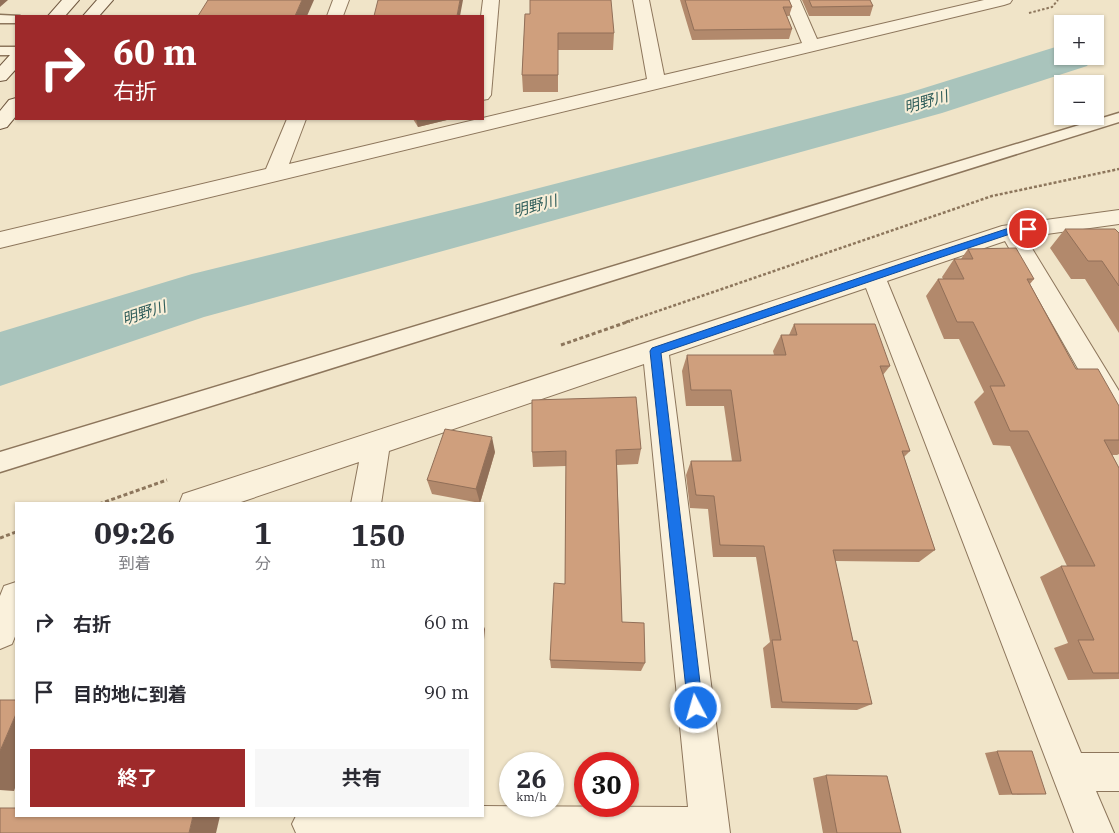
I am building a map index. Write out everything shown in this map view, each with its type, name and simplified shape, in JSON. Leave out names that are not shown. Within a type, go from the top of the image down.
[{"type":"street","points":[[57,15],[71,0]]},
{"type":"street","points":[[92,15],[105,0]]},
{"type":"street","points":[[334,15],[341,0]]},
{"type":"street","points":[[484,74],[491,0]]},
{"type":"street","points":[[642,0],[657,83]]},
{"type":"street","points":[[792,0],[812,46]]},
{"type":"street","points":[[0,240],[480,122],[812,46],[934,7],[1004,0]]},
{"type":"street","points":[[0,76],[15,60]]},
{"type":"street","points":[[0,123],[15,105]]},
{"type":"street","points":[[275,173],[296,120]]},
{"type":"street","points":[[200,502],[376,442],[656,351],[1010,231],[1119,217]]},
{"type":"street","points":[[1010,231],[1119,416]]},
{"type":"street","points":[[873,276],[1094,833]]},
{"type":"street","points":[[312,824],[710,830],[656,351]]},
{"type":"street","points":[[366,502],[376,442]]},
{"type":"street","points":[[0,632],[15,600]]},
{"type":"street","points":[[1070,772],[1119,772]]},
{"type":"lane","points":[[0,19],[15,19]]},
{"type":"lane","points":[[0,50],[15,51]]},
{"type":"lane","points":[[0,462],[1119,117]]},
{"type":"path","points":[[0,538],[15,532]]},
{"type":"building","points":[[208,0],[302,0],[295,15],[199,15]]},
{"type":"building","points":[[378,0],[460,0],[457,15],[374,15]]},
{"type":"building","points":[[530,0],[611,0],[614,33],[558,33],[558,75],[522,75],[525,14],[530,14]]},
{"type":"building","points":[[685,0],[789,0],[792,7],[783,7],[792,29],[694,30]]},
{"type":"building","points":[[809,0],[870,0],[873,6],[812,7]]},
{"type":"building","points":[[1065,229],[1115,229],[1119,233],[1119,286],[1102,261],[1088,261]]},
{"type":"building","points":[[1016,248],[1034,279],[1027,279],[1076,369],[1098,369],[1119,406],[1119,440],[1104,440],[1119,468],[1119,673],[1093,673],[1078,640],[1094,640],[1061,566],[1095,566],[1028,431],[1010,431],[990,386],[1005,386],[973,322],[957,322],[938,279],[964,279],[954,259],[973,259],[968,249]]},
{"type":"building","points":[[794,324],[875,324],[890,366],[880,366],[910,451],[902,451],[935,550],[833,550],[853,641],[857,641],[872,704],[782,702],[772,640],[781,640],[764,546],[720,545],[714,496],[696,495],[691,461],[741,461],[731,390],[691,390],[687,355],[786,355],[781,335],[797,335]]},
{"type":"building","points":[[636,397],[641,449],[616,450],[622,622],[644,623],[645,663],[550,660],[554,583],[565,584],[566,451],[532,452],[532,400]]},
{"type":"building","points":[[445,429],[492,437],[476,489],[427,480]]},
{"type":"building","points":[[0,700],[15,700],[15,716],[0,751]]},
{"type":"building","points":[[997,751],[1032,751],[1046,794],[1012,794]]},
{"type":"building","points":[[826,775],[887,776],[901,833],[837,833]]},
{"type":"building","points":[[0,808],[15,808],[15,817],[193,817],[189,833],[0,833]]},
{"type":"waterway","name":"明野川","points":[[0,359],[192,297],[925,103],[1054,61]]},
{"type":"route","points":[[696,708],[656,351],[924,259],[1010,231],[1028,229]]}]
